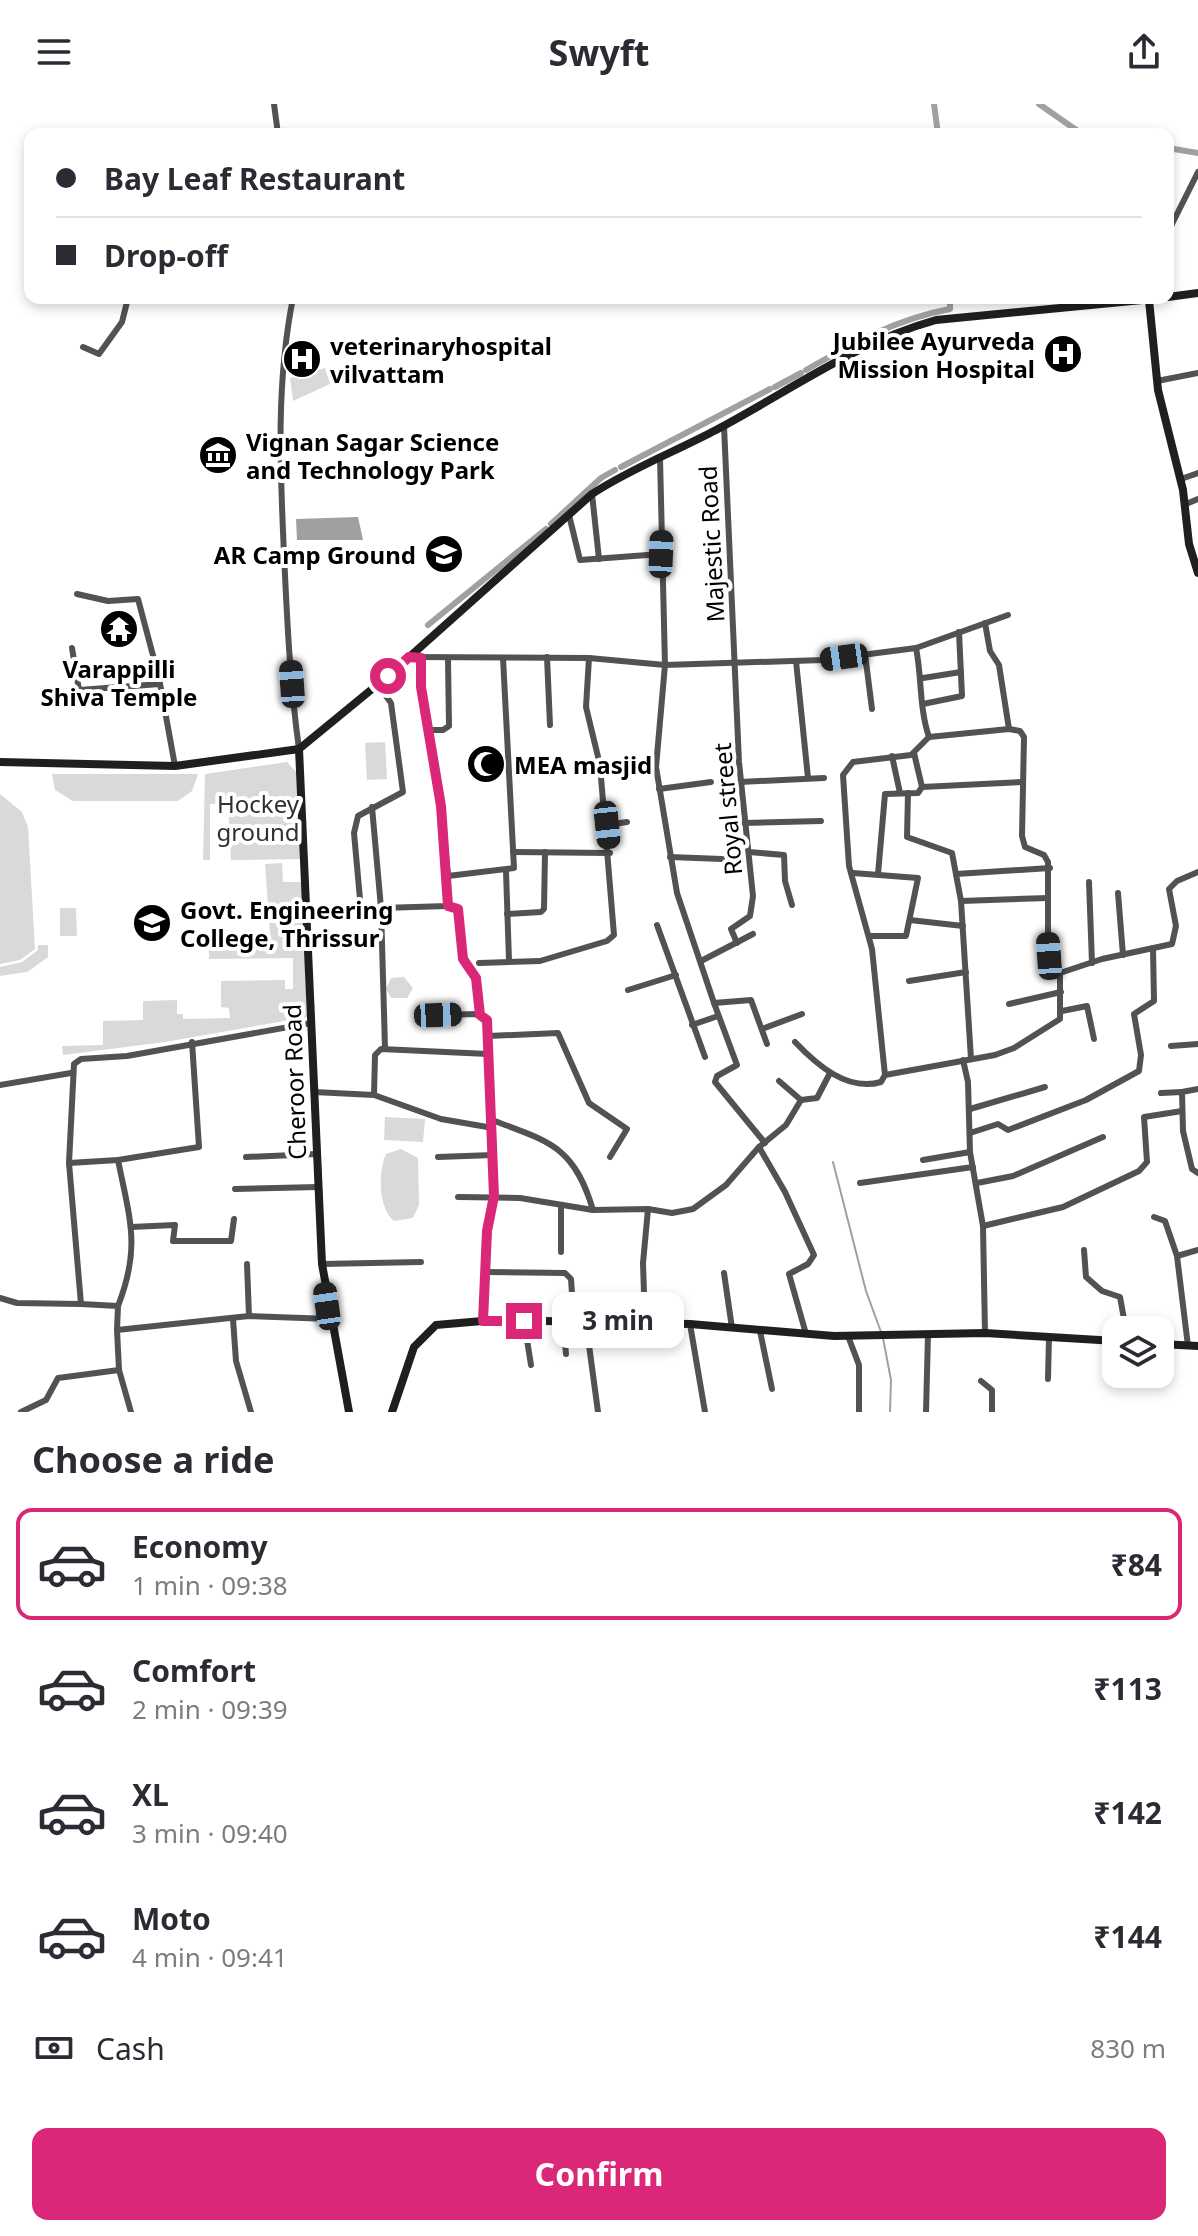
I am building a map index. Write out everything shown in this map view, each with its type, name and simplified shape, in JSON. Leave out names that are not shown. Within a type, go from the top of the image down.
[{"type":"main road","points":[[1174,297],[1198,293]]},
{"type":"main road","points":[[0,762],[175,766],[299,749],[378,685],[592,494],[621,475],[724,426],[855,353],[917,325],[936,320],[1098,304]]},
{"type":"main road","points":[[1149,304],[1157,381],[1181,479],[1189,544],[1197,561],[1198,573]]},
{"type":"main road","name":"Cheroor Road","points":[[299,749],[322,1264],[349,1412]]},
{"type":"main road","points":[[392,1412],[414,1347],[436,1325],[483,1321],[690,1324],[848,1336],[985,1333],[1102,1340]]},
{"type":"street","points":[[274,104],[277,128]]},
{"type":"street","points":[[1174,220],[1198,172]]},
{"type":"street","points":[[83,347],[99,354],[122,322],[126,304]]},
{"type":"street","points":[[292,304],[283,353],[279,440],[288,625],[299,749]]},
{"type":"street","points":[[1157,381],[1198,373]]},
{"type":"street","name":"Majestic Road","points":[[724,426],[735,660]]},
{"type":"street","points":[[660,458],[665,665],[656,767],[670,857],[677,893],[737,1065],[717,1076],[715,1082],[762,1145],[814,1255],[808,1264],[789,1274],[806,1334]]},
{"type":"street","points":[[1181,479],[1198,473]]},
{"type":"street","points":[[592,494],[599,559]]},
{"type":"street","points":[[1186,504],[1198,499]]},
{"type":"street","points":[[569,515],[578,559],[661,554]]},
{"type":"street","points":[[77,594],[108,601],[138,599],[160,684],[175,766]]},
{"type":"street","points":[[409,657],[589,658],[665,665],[735,660],[796,661],[916,648],[1008,615]]},
{"type":"street","points":[[985,623],[990,651],[999,665],[1009,729]]},
{"type":"street","points":[[923,704],[961,698],[959,632]]},
{"type":"street","points":[[72,648],[79,690],[160,684]]},
{"type":"street","points":[[916,648],[923,678],[923,704],[929,737]]},
{"type":"street","points":[[865,654],[872,709]]},
{"type":"street","points":[[547,657],[550,725]]},
{"type":"street","points":[[421,658],[421,687],[441,806],[448,906]]},
{"type":"street","points":[[448,876],[514,868],[503,658]]},
{"type":"street","points":[[479,963],[540,961],[612,937],[607,825],[600,765],[586,707],[589,658]]},
{"type":"street","points":[[427,730],[443,730],[449,726],[448,659]]},
{"type":"street","name":"Royal street","points":[[735,660],[740,782],[753,912],[731,929],[737,943]]},
{"type":"street","points":[[796,661],[808,778]]},
{"type":"street","points":[[923,678],[961,672]]},
{"type":"street","points":[[361,910],[354,830],[359,813],[401,795],[404,788],[393,739],[391,703],[378,685]]},
{"type":"street","points":[[795,1042],[830,1073],[847,1081],[872,1085],[881,1082],[885,1075],[869,936],[849,866],[845,767],[869,757],[914,753],[929,737],[1009,729],[1020,731],[1024,737],[1021,782],[1023,843],[1044,855],[1050,868],[1050,967],[1060,973],[1172,944],[1175,940],[1170,886],[1198,872]]},
{"type":"street","points":[[878,874],[884,796],[918,793],[922,787],[914,753]]},
{"type":"street","points":[[892,756],[904,793],[907,837],[952,853],[961,901],[966,972],[970,1152],[983,1226],[985,1333]]},
{"type":"street","points":[[740,782],[824,778]]},
{"type":"street","points":[[659,789],[711,782]]},
{"type":"street","points":[[922,787],[1021,782]]},
{"type":"street","points":[[372,807],[381,908],[385,1048]]},
{"type":"street","points":[[744,823],[821,821]]},
{"type":"street","points":[[607,825],[627,822]]},
{"type":"street","points":[[513,852],[610,853]]},
{"type":"street","points":[[507,914],[537,913],[544,909],[545,852]]},
{"type":"street","points":[[749,852],[784,855],[785,881],[792,905]]},
{"type":"street","points":[[670,857],[722,859]]},
{"type":"street","points":[[956,874],[1050,868]]},
{"type":"street","points":[[506,871],[509,961]]},
{"type":"street","points":[[853,873],[918,878],[906,936],[869,936]]},
{"type":"street","points":[[1089,882],[1092,963]]},
{"type":"street","points":[[1118,893],[1123,955]]},
{"type":"street","points":[[961,901],[1048,898]]},
{"type":"street","points":[[307,908],[361,910],[448,906],[458,909],[463,959],[476,978],[480,1015]]},
{"type":"street","points":[[910,920],[963,926]]},
{"type":"street","points":[[657,925],[705,1057]]},
{"type":"street","points":[[701,961],[753,934]]},
{"type":"street","points":[[970,1133],[998,1124],[1008,1130],[1086,1100],[1139,1071],[1141,1055],[1134,1014],[1154,1001],[1153,948]]},
{"type":"street","points":[[909,981],[966,972]]},
{"type":"street","points":[[885,1075],[1014,1048],[1060,1019],[1060,973]]},
{"type":"street","points":[[628,990],[676,975]]},
{"type":"street","points":[[1009,1004],[1061,992]]},
{"type":"street","points":[[714,1003],[751,1000],[767,1044]]},
{"type":"street","points":[[1062,1011],[1087,1006],[1094,1039]]},
{"type":"street","points":[[762,1029],[802,1014]]},
{"type":"street","points":[[438,1015],[480,1015],[487,1020],[494,1196],[487,1231],[483,1321]]},
{"type":"street","points":[[692,1025],[718,1016]]},
{"type":"street","points":[[81,1304],[69,1163],[71,1073],[74,1064],[81,1059],[127,1056],[311,1023]]},
{"type":"street","points":[[488,1036],[558,1033],[589,1103],[627,1129],[610,1157]]},
{"type":"street","points":[[69,1163],[118,1160],[199,1147],[192,1042]]},
{"type":"street","points":[[1171,1046],[1198,1044]]},
{"type":"street","points":[[374,1095],[375,1055],[378,1049],[488,1054]]},
{"type":"street","points":[[0,1085],[71,1073]]},
{"type":"street","points":[[779,1081],[801,1100],[817,1098],[830,1073]]},
{"type":"street","points":[[970,1109],[1045,1087]]},
{"type":"street","points":[[1161,1093],[1198,1089]]},
{"type":"street","points":[[314,1092],[374,1095],[441,1119],[492,1124],[556,1147],[570,1159],[584,1179],[593,1210]]},
{"type":"street","points":[[1182,1092],[1182,1111],[1192,1169],[1198,1173]]},
{"type":"street","points":[[458,1197],[494,1196],[593,1210],[648,1209],[672,1213],[693,1209],[737,1175],[762,1145],[786,1125],[801,1100]]},
{"type":"street","points":[[983,1226],[1063,1207],[1139,1171],[1147,1162],[1144,1117],[1182,1111]]},
{"type":"street","points":[[977,1183],[1013,1176],[1103,1137]]},
{"type":"street","points":[[923,1160],[970,1152]]},
{"type":"street","points":[[246,1157],[317,1154]]},
{"type":"street","points":[[438,1157],[493,1155]]},
{"type":"street","points":[[118,1160],[131,1227],[130,1274],[118,1306],[119,1370],[131,1412]]},
{"type":"street","points":[[860,1183],[973,1167]]},
{"type":"street","points":[[235,1189],[318,1187]]},
{"type":"street","points":[[561,1207],[561,1252]]},
{"type":"street","points":[[645,1323],[643,1263],[648,1209]]},
{"type":"street","points":[[1154,1217],[1165,1221],[1177,1256],[1193,1346]]},
{"type":"street","points":[[131,1227],[175,1225],[173,1241],[231,1241],[234,1219]]},
{"type":"street","points":[[1084,1250],[1090,1283],[1120,1297],[1123,1316]]},
{"type":"street","points":[[1177,1256],[1198,1250]]},
{"type":"street","points":[[322,1264],[421,1262]]},
{"type":"street","points":[[247,1264],[249,1316]]},
{"type":"street","points":[[485,1272],[565,1273],[571,1279],[574,1323]]},
{"type":"street","points":[[724,1273],[732,1328]]},
{"type":"street","points":[[2,1302],[118,1306]]},
{"type":"street","points":[[117,1330],[249,1316],[330,1319]]},
{"type":"street","points":[[233,1319],[236,1361],[251,1412]]},
{"type":"street","points":[[524,1321],[531,1365]]},
{"type":"street","points":[[563,1322],[566,1354]]},
{"type":"street","points":[[586,1323],[598,1411],[589,1412]]},
{"type":"street","points":[[690,1324],[705,1412]]},
{"type":"street","points":[[760,1331],[772,1389]]},
{"type":"street","points":[[926,1412],[928,1334]]},
{"type":"street","points":[[848,1336],[859,1365],[859,1412]]},
{"type":"street","points":[[1048,1379],[1049,1336]]},
{"type":"street","points":[[21,1412],[46,1400],[58,1378],[119,1370]]},
{"type":"street","points":[[981,1381],[992,1390],[992,1412]]},
{"type":"green space","points":[[325,368],[330,384],[293,401],[290,378]]},
{"type":"green space","points":[[385,742],[387,779],[367,780],[365,743]]},
{"type":"green space","name":"Hockey ground","points":[[287,762],[298,774],[301,859],[231,860],[228,803],[210,804],[210,860],[203,860],[205,774]]},
{"type":"green space","points":[[52,774],[198,774],[192,791],[178,801],[73,801],[55,790]]},
{"type":"green space","points":[[0,794],[22,812],[28,827],[35,949],[20,960],[0,964]]},
{"type":"green space","points":[[282,863],[283,882],[302,882],[307,1017],[165,1042],[63,1055],[62,1046],[103,1045],[103,1021],[143,1020],[143,1001],[177,1000],[177,1014],[183,1014],[183,1019],[230,1018],[229,1008],[221,1007],[221,981],[285,980],[285,989],[293,989],[293,958],[209,959],[209,947],[271,946],[265,864]]},
{"type":"green space","points":[[60,908],[76,908],[77,936],[60,936]]},
{"type":"green space","points":[[38,945],[48,945],[48,957],[27,972],[0,976],[0,967],[22,962],[38,950]]},
{"type":"green space","points":[[404,977],[413,988],[407,998],[391,998],[386,989],[391,978]]},
{"type":"green space","points":[[385,1117],[425,1119],[423,1142],[384,1140]]},
{"type":"green space","points":[[401,1149],[418,1158],[419,1205],[413,1218],[394,1221],[382,1199],[382,1170],[386,1154]]},
{"type":"shaded area","points":[[358,517],[363,540],[297,540],[296,519]]},
{"type":"waterway","points":[[934,104],[937,128]]},
{"type":"waterway","points":[[1039,104],[1073,128]]},
{"type":"waterway","points":[[1174,149],[1198,153]]},
{"type":"waterway","points":[[806,370],[858,341],[911,319],[950,309],[950,304]]},
{"type":"waterway","points":[[775,387],[801,373]]},
{"type":"waterway","points":[[621,467],[770,389]]},
{"type":"waterway","points":[[551,524],[601,478],[615,470]]},
{"type":"waterway","points":[[428,625],[546,529]]},
{"type":"waterway","points":[[833,1162],[866,1291],[881,1332]]},
{"type":"waterway","points":[[883,1338],[891,1380],[890,1412]]},
{"type":"place","name":"Jubilee Ayurveda Mission Hospital","points":[[1063,354]]},
{"type":"place","name":"veterinaryhospital vilvattam","points":[[302,359]]},
{"type":"place","name":"Vignan Sagar Science and Technology Park","points":[[218,455]]},
{"type":"place","name":"AR Camp Ground","points":[[444,554]]},
{"type":"place","name":"Varappilli Shiva Temple","points":[[119,629]]},
{"type":"place","name":"MEA masjid","points":[[486,764]]},
{"type":"place","name":"Govt. Engineering College, Thrissur","points":[[152,923]]},
{"type":"route","points":[[388,676],[409,657],[421,658],[421,687],[441,806],[448,906],[458,909],[463,959],[476,978],[480,1015],[487,1020],[494,1196],[485,1248],[483,1321],[524,1321]]}]
